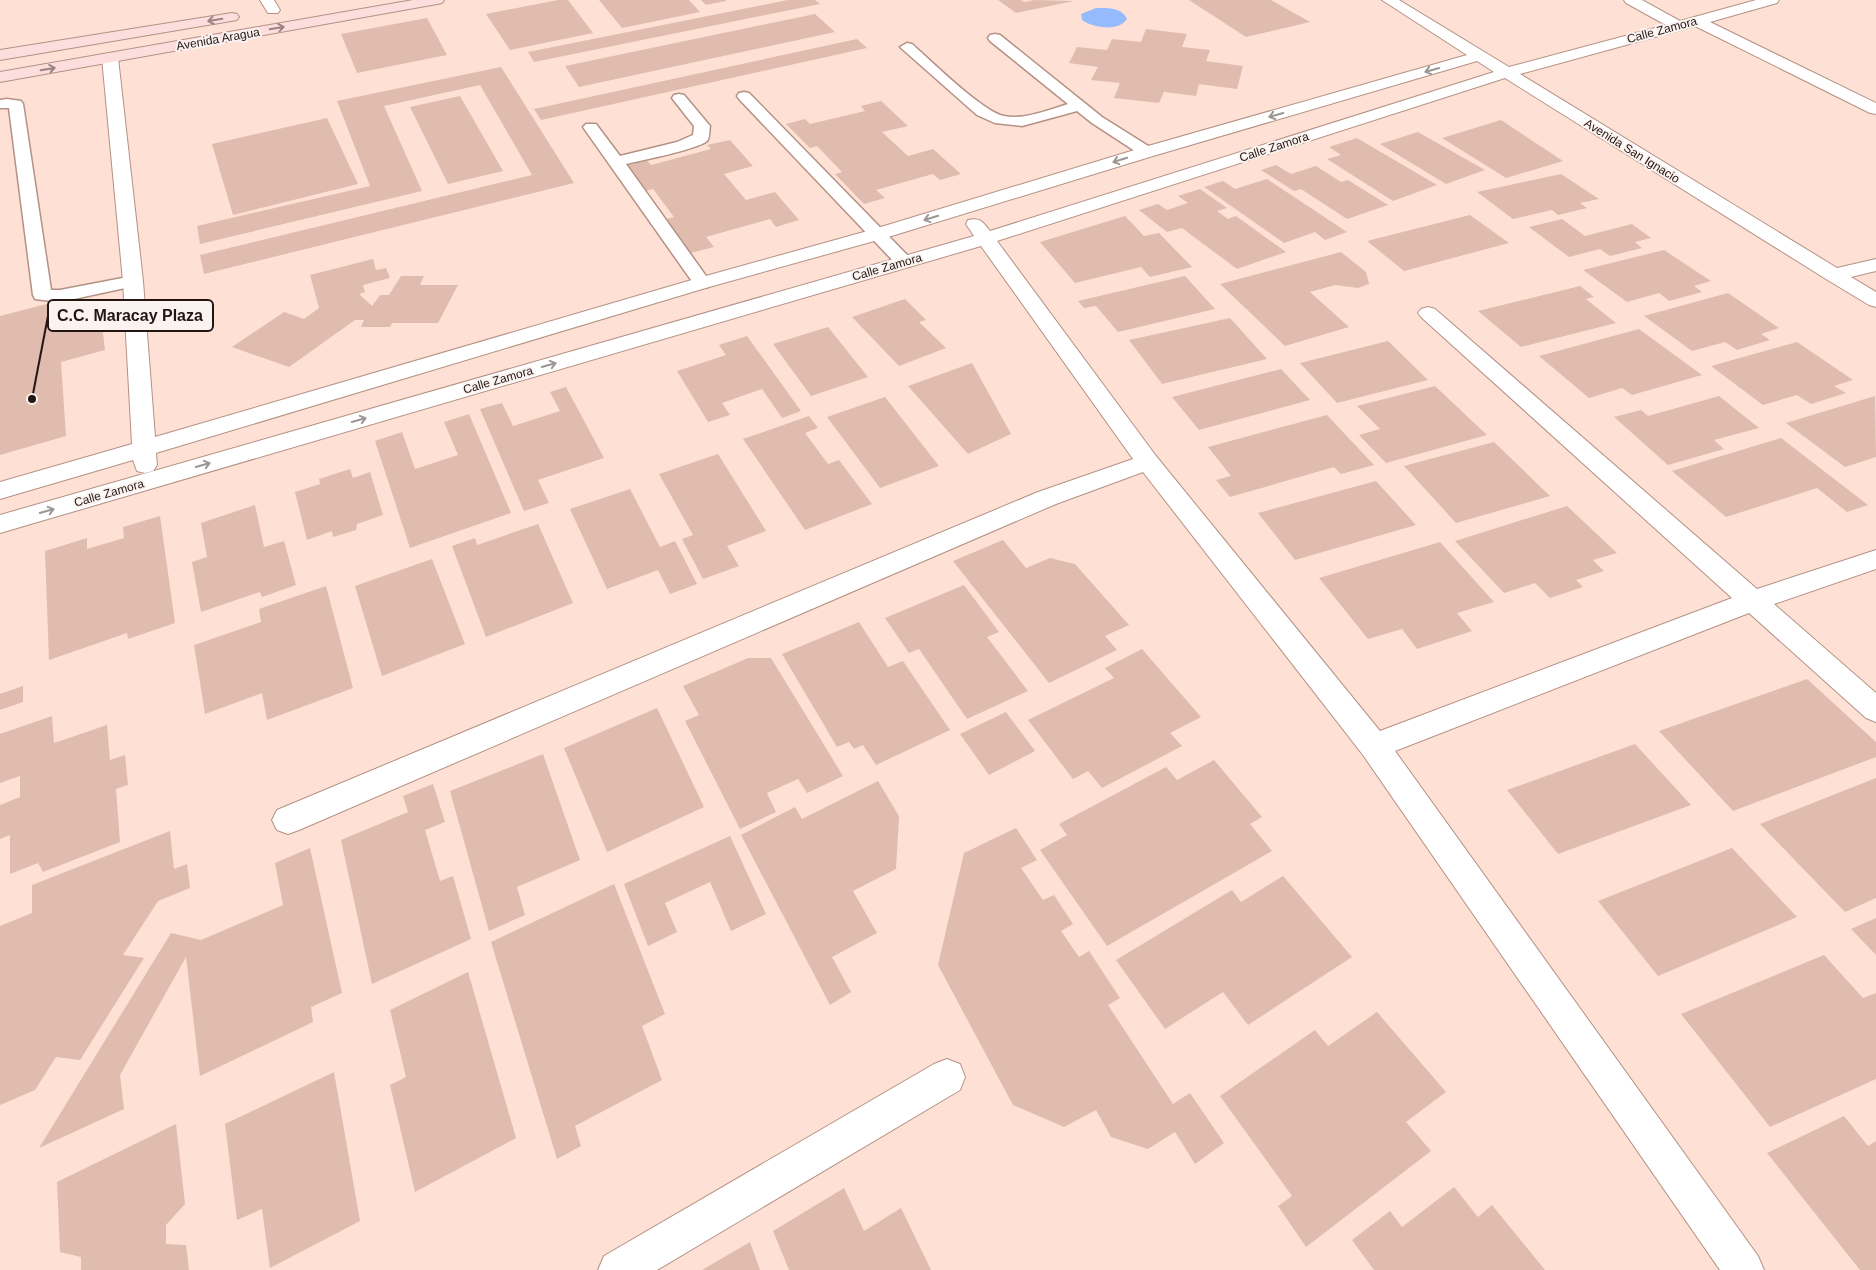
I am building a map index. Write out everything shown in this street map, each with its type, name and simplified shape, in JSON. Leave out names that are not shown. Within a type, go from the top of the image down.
[{"type":"street","name":"Avenida Aragua","points":[[0,77],[437,0]]},
{"type":"street","name":"Avenida San Ignacio","points":[[1389,0],[1876,301]]},
{"type":"street","points":[[1631,0],[1679,26]]},
{"type":"street","name":"Calle Zamora","points":[[0,524],[987,238],[1506,73],[1772,0]]},
{"type":"street","name":"Avenida Aragua","points":[[0,56],[249,14],[274,6]]},
{"type":"street","points":[[1697,20],[1876,109]]},
{"type":"street","name":"Calle Zamora","points":[[0,491],[702,283],[878,234],[1147,152],[1479,56]]},
{"type":"street","points":[[110,58],[134,282],[147,482]]},
{"type":"street","points":[[962,208],[987,238],[1148,462],[1374,746],[1744,1270]]},
{"type":"street","points":[[1833,275],[1876,265]]},
{"type":"street","points":[[1428,313],[1755,600],[1876,710]]},
{"type":"street","points":[[288,820],[1047,498],[1148,462]]},
{"type":"street","points":[[1374,746],[1755,600],[1876,559]]},
{"type":"street","points":[[618,1270],[947,1077]]},
{"type":"lane","points":[[995,38],[1097,120],[1147,152]]},
{"type":"lane","points":[[907,47],[982,112],[1000,120],[1022,121],[1079,106]]},
{"type":"lane","points":[[744,96],[904,262]]},
{"type":"lane","points":[[616,162],[683,145],[701,138],[702,126],[679,98]]},
{"type":"lane","points":[[0,104],[16,104],[42,295],[60,296],[134,282]]},
{"type":"lane","points":[[591,127],[702,283]]},
{"type":"water","points":[[1096,8],[1118,10],[1127,19],[1118,26],[1112,27],[1099,27],[1082,20],[1081,14]]},
{"type":"building","points":[[558,0],[568,0],[593,33],[510,50],[486,14]]},
{"type":"building","points":[[599,0],[689,0],[700,12],[622,28]]},
{"type":"building","points":[[701,0],[726,0],[726,1],[706,5]]},
{"type":"building","points":[[788,0],[815,0],[820,4],[534,62],[528,52]]},
{"type":"building","points":[[998,0],[1021,0],[1024,2],[1035,0],[1074,1],[1016,13]]},
{"type":"building","points":[[1189,0],[1271,0],[1310,22],[1246,37]]},
{"type":"building","points":[[815,14],[835,32],[579,87],[565,66]]},
{"type":"building","points":[[427,18],[447,55],[357,73],[341,34]]},
{"type":"building","points":[[1146,29],[1187,34],[1182,47],[1210,50],[1206,61],[1243,66],[1237,89],[1199,84],[1196,96],[1164,92],[1159,103],[1114,98],[1120,83],[1091,80],[1098,67],[1069,63],[1077,47],[1107,50],[1112,39],[1141,42]]},
{"type":"building","points":[[857,39],[867,48],[541,120],[534,109]]},
{"type":"building","points":[[501,67],[574,183],[204,274],[200,255],[532,175],[480,85],[384,106],[422,191],[200,244],[197,226],[370,186],[337,101]]},
{"type":"building","points":[[460,96],[503,171],[448,184],[410,107]]},
{"type":"building","points":[[881,101],[908,126],[882,132],[908,156],[933,149],[961,174],[940,180],[933,174],[876,190],[885,198],[864,204],[835,174],[842,172],[817,146],[810,148],[786,124],[805,119],[810,124],[865,111],[861,106]]},
{"type":"building","points":[[327,118],[358,184],[233,215],[212,144]]},
{"type":"building","points":[[1501,120],[1563,161],[1506,178],[1442,138]]},
{"type":"building","points":[[1418,132],[1485,170],[1446,184],[1380,144]]},
{"type":"building","points":[[1357,138],[1437,185],[1393,201],[1327,159],[1341,155],[1329,147]]},
{"type":"building","points":[[730,140],[753,166],[724,174],[746,200],[775,192],[799,220],[776,227],[770,219],[706,237],[714,247],[691,253],[666,219],[674,217],[653,189],[645,191],[625,164],[646,159],[651,165],[711,149],[707,145]]},
{"type":"building","points":[[1276,165],[1291,174],[1316,166],[1341,182],[1348,180],[1388,205],[1347,219],[1301,189],[1294,191],[1261,170]]},
{"type":"building","points":[[1561,174],[1599,199],[1580,203],[1587,208],[1558,215],[1552,210],[1513,219],[1477,192]]},
{"type":"building","points":[[1267,179],[1347,232],[1325,240],[1315,232],[1284,243],[1204,187],[1223,181],[1235,189]]},
{"type":"building","points":[[1200,189],[1227,208],[1217,211],[1228,219],[1236,216],[1286,252],[1237,269],[1182,228],[1167,232],[1139,210],[1158,204],[1167,210],[1188,203],[1178,196]]},
{"type":"building","points":[[1470,215],[1509,243],[1404,271],[1367,241]]},
{"type":"building","points":[[1125,216],[1144,236],[1159,233],[1192,267],[1150,277],[1141,267],[1075,283],[1040,242]]},
{"type":"building","points":[[1562,219],[1585,236],[1632,224],[1651,238],[1635,242],[1642,248],[1610,256],[1600,249],[1569,257],[1529,227]]},
{"type":"building","points":[[1664,250],[1711,281],[1694,286],[1702,292],[1669,301],[1659,293],[1627,302],[1583,270]]},
{"type":"building","points":[[1341,252],[1366,272],[1369,284],[1358,288],[1335,285],[1310,292],[1349,327],[1285,346],[1220,284]]},
{"type":"building","points":[[373,259],[376,270],[386,268],[390,278],[363,285],[365,292],[359,294],[372,306],[380,295],[389,295],[401,276],[424,276],[420,285],[458,285],[438,323],[392,323],[390,327],[361,327],[364,320],[355,320],[289,367],[232,347],[284,312],[304,319],[319,308],[310,275]]},
{"type":"building","points":[[1185,276],[1215,309],[1118,332],[1096,306],[1084,308],[1078,301]]},
{"type":"building","points":[[1580,286],[1594,297],[1586,299],[1616,323],[1521,347],[1478,311]]},
{"type":"building","points":[[1728,293],[1779,328],[1761,334],[1770,340],[1737,350],[1725,342],[1692,351],[1644,316]]},
{"type":"building","points":[[99,299],[105,350],[61,362],[66,436],[0,455],[0,316],[58,301],[59,310]]},
{"type":"building","points":[[905,299],[926,320],[919,322],[946,348],[899,366],[852,317]]},
{"type":"building","points":[[1230,318],[1267,359],[1162,384],[1129,340]]},
{"type":"building","points":[[828,327],[868,377],[811,396],[773,344]]},
{"type":"building","points":[[1639,329],[1702,375],[1632,395],[1622,388],[1589,398],[1539,356]]},
{"type":"building","points":[[747,336],[801,411],[782,418],[762,389],[722,403],[730,415],[708,422],[677,371],[726,355],[719,345]]},
{"type":"building","points":[[1388,341],[1428,380],[1337,403],[1300,363]]},
{"type":"building","points":[[1797,342],[1853,380],[1834,386],[1846,393],[1811,404],[1797,395],[1763,405],[1711,366]]},
{"type":"building","points":[[972,363],[1011,434],[968,454],[908,386]]},
{"type":"building","points":[[1281,369],[1310,400],[1199,430],[1172,397]]},
{"type":"building","points":[[1435,386],[1487,435],[1386,463],[1359,435],[1380,429],[1357,406]]},
{"type":"building","points":[[566,387],[604,458],[538,480],[549,503],[524,511],[480,409],[502,403],[513,426],[560,411],[550,392]]},
{"type":"building","points":[[1719,396],[1759,428],[1714,440],[1724,449],[1668,465],[1614,417],[1641,410],[1648,416]]},
{"type":"building","points":[[1875,396],[1876,457],[1845,467],[1786,423]]},
{"type":"building","points":[[885,397],[939,466],[880,488],[827,417]]},
{"type":"building","points":[[469,414],[511,513],[410,548],[375,441],[402,432],[415,469],[458,455],[444,422]]},
{"type":"building","points":[[1327,415],[1374,465],[1341,474],[1334,467],[1230,497],[1216,480],[1231,476],[1208,447]]},
{"type":"building","points":[[809,416],[818,428],[805,433],[828,464],[839,460],[872,504],[805,530],[743,439]]},
{"type":"building","points":[[1781,438],[1868,505],[1847,512],[1817,488],[1726,517],[1672,471]]},
{"type":"building","points":[[1494,442],[1550,496],[1456,523],[1404,466]]},
{"type":"building","points":[[718,454],[766,531],[727,546],[739,566],[703,579],[682,539],[693,535],[659,474]]},
{"type":"building","points":[[350,469],[353,478],[370,472],[383,515],[357,524],[356,530],[333,537],[332,531],[307,540],[295,492],[320,484],[319,479]]},
{"type":"building","points":[[1376,481],[1416,525],[1295,560],[1258,513]]},
{"type":"building","points":[[630,489],[660,547],[675,541],[697,584],[670,594],[658,570],[607,589],[570,509]]},
{"type":"building","points":[[255,505],[264,547],[284,541],[296,585],[262,597],[260,592],[201,612],[192,562],[207,557],[201,523]]},
{"type":"building","points":[[1567,506],[1617,553],[1593,560],[1604,571],[1576,580],[1583,587],[1550,598],[1535,583],[1504,593],[1455,541]]},
{"type":"building","points":[[160,516],[175,623],[128,639],[127,633],[49,660],[45,551],[87,538],[87,549],[124,538],[123,527]]},
{"type":"building","points":[[538,524],[573,603],[486,637],[452,546],[475,538],[477,545]]},
{"type":"building","points":[[1003,540],[1026,568],[1050,558],[1075,564],[1129,625],[1105,636],[1117,650],[1049,683],[953,561]]},
{"type":"building","points":[[1440,542],[1494,602],[1457,613],[1472,631],[1417,649],[1402,629],[1368,639],[1319,578]]},
{"type":"building","points":[[432,559],[465,644],[382,676],[355,586]]},
{"type":"building","points":[[964,585],[999,632],[987,637],[1028,691],[967,719],[919,649],[909,653],[885,618]]},
{"type":"building","points":[[326,586],[353,688],[267,720],[262,693],[205,714],[194,645],[261,622],[259,609]]},
{"type":"building","points":[[859,622],[888,667],[903,661],[950,730],[876,765],[863,745],[854,749],[849,742],[837,747],[782,654]]},
{"type":"building","points":[[1142,649],[1201,717],[1170,733],[1182,746],[1102,788],[1088,771],[1073,779],[1028,720],[1114,678],[1105,668]]},
{"type":"building","points":[[748,658],[771,658],[843,776],[807,793],[798,779],[767,793],[776,812],[740,829],[685,721],[699,715],[683,686]]},
{"type":"building","points":[[1807,679],[1876,742],[1876,757],[1733,811],[1659,731]]},
{"type":"building","points":[[23,686],[23,702],[0,710],[0,694]]},
{"type":"building","points":[[657,708],[704,807],[607,852],[564,748]]},
{"type":"building","points":[[1006,712],[1035,751],[989,775],[960,734]]},
{"type":"building","points":[[52,716],[54,743],[107,725],[110,760],[125,755],[128,785],[116,789],[120,842],[43,872],[38,863],[10,874],[10,835],[0,839],[0,805],[20,797],[20,776],[0,783],[0,734]]},
{"type":"building","points":[[1635,744],[1691,805],[1558,854],[1507,790]]},
{"type":"building","points":[[543,754],[580,860],[517,887],[525,915],[489,931],[450,791]]},
{"type":"building","points":[[1214,760],[1262,817],[1250,824],[1272,851],[1107,946],[1040,850],[1067,835],[1059,824],[1166,767],[1177,780]]},
{"type":"building","points":[[1876,778],[1876,898],[1845,912],[1760,824]]},
{"type":"building","points":[[878,781],[899,816],[896,869],[853,891],[877,933],[832,957],[851,992],[830,1005],[741,835],[795,807],[802,819]]},
{"type":"building","points":[[433,784],[445,822],[425,830],[440,881],[453,876],[471,939],[372,984],[341,840],[408,812],[403,796]]},
{"type":"building","points":[[1016,828],[1037,860],[1021,868],[1043,900],[1054,895],[1073,924],[1061,931],[1079,957],[1089,951],[1120,998],[1108,1005],[1173,1104],[1190,1093],[1224,1143],[1195,1164],[1175,1132],[1148,1149],[1111,1137],[1096,1110],[1064,1127],[1013,1105],[938,965],[964,853]]},
{"type":"building","points":[[170,831],[174,869],[187,864],[190,888],[158,901],[123,955],[144,958],[80,1060],[56,1057],[35,1090],[0,1105],[0,926],[32,913],[32,885]]},
{"type":"building","points":[[730,836],[766,914],[731,931],[710,882],[665,903],[677,932],[648,946],[624,884]]},
{"type":"building","points":[[310,848],[342,993],[311,1007],[313,1022],[200,1076],[186,957],[120,1075],[124,1109],[39,1148],[171,933],[201,940],[283,905],[275,863]]},
{"type":"building","points":[[1732,848],[1797,917],[1658,976],[1598,901]]},
{"type":"building","points":[[1283,876],[1352,957],[1248,1025],[1223,992],[1165,1029],[1116,960],[1232,890],[1241,902]]},
{"type":"building","points":[[614,884],[665,1014],[642,1026],[662,1080],[575,1126],[581,1146],[557,1159],[491,942]]},
{"type":"building","points":[[1876,918],[1876,955],[1851,929]]},
{"type":"building","points":[[1824,955],[1863,998],[1876,993],[1876,1079],[1770,1127],[1681,1014]]},
{"type":"building","points":[[468,972],[516,1138],[415,1192],[390,1085],[406,1077],[390,1010]]},
{"type":"building","points":[[1377,1012],[1446,1092],[1406,1122],[1431,1151],[1306,1247],[1278,1206],[1292,1196],[1220,1096],[1315,1030],[1328,1046]]},
{"type":"building","points":[[334,1072],[360,1221],[270,1268],[262,1209],[237,1220],[225,1124]]},
{"type":"building","points":[[1844,1116],[1868,1146],[1876,1141],[1876,1270],[1860,1270],[1767,1153]]},
{"type":"building","points":[[176,1124],[185,1204],[166,1225],[166,1244],[186,1245],[189,1270],[81,1270],[81,1257],[60,1252],[57,1182]]},
{"type":"building","points":[[1454,1187],[1478,1217],[1492,1205],[1545,1270],[1374,1270],[1352,1240],[1390,1211],[1402,1227]]},
{"type":"building","points":[[844,1188],[864,1231],[901,1208],[931,1270],[789,1270],[773,1231]]},
{"type":"building","points":[[750,1242],[760,1270],[702,1270]]},
{"type":"place","name":"C.C. Maracay Plaza","points":[[32,399]]}]
